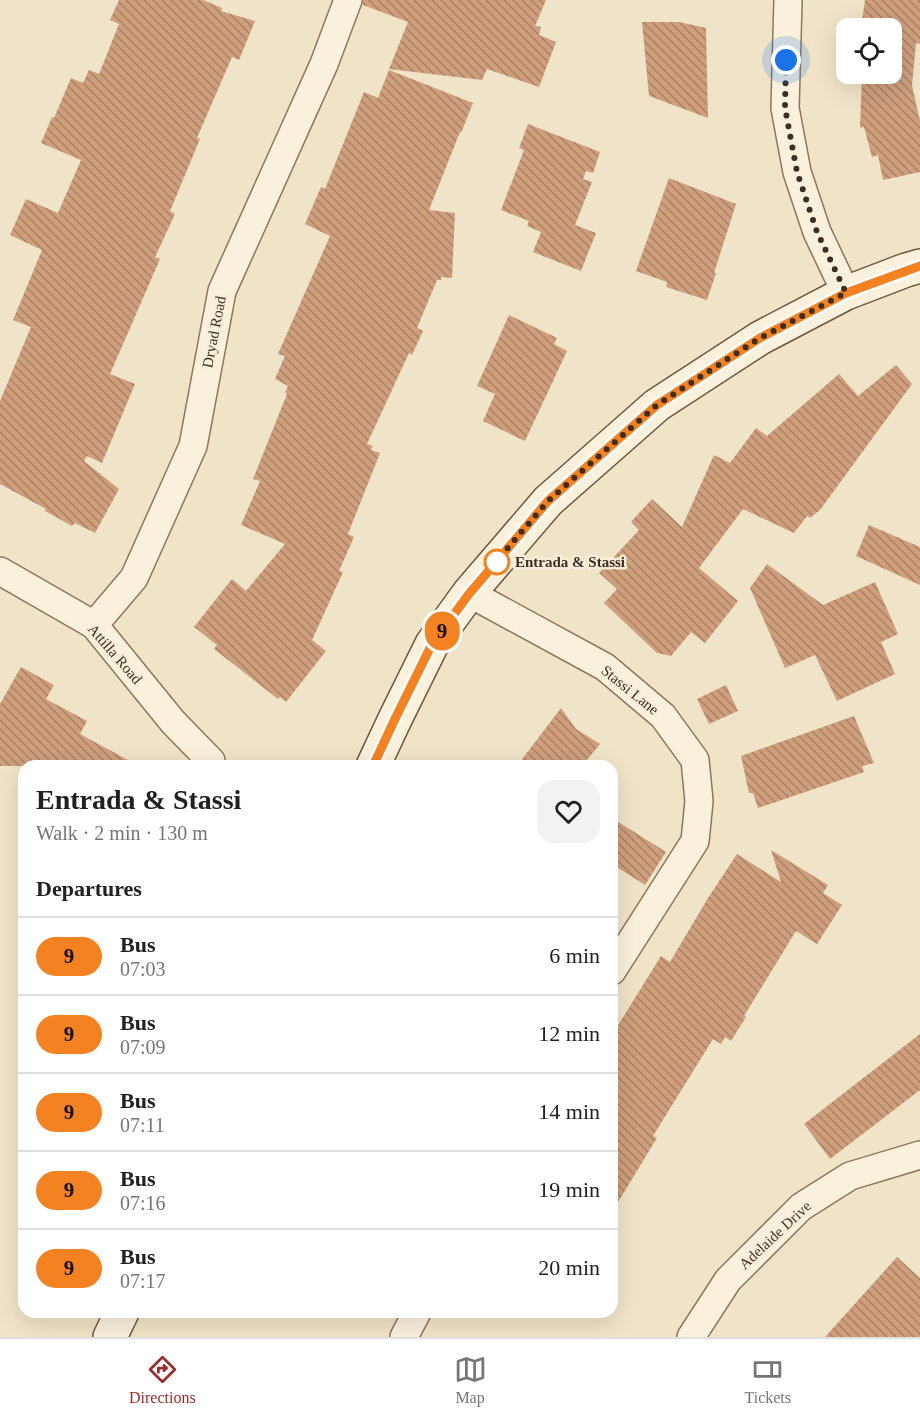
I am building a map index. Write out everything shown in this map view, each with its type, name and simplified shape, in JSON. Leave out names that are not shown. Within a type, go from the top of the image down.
[{"type":"street","name":"Dryad Road","points":[[94,625],[134,578],[193,446],[222,291],[324,64],[348,0]]},
{"type":"street","points":[[788,0],[785,108],[797,172],[817,232],[846,293]]},
{"type":"street","points":[[376,760],[432,644],[469,594],[548,501],[657,405],[760,338],[846,293],[920,266]]},
{"type":"street","name":"Attilla Road","points":[[0,571],[94,625],[173,722],[210,760]]},
{"type":"street","name":"Stassi Lane","points":[[469,594],[605,667],[663,716],[695,760],[699,801],[695,842],[618,962]]},
{"type":"street","name":"Adelaide Drive","points":[[691,1337],[728,1280],[801,1207],[850,1176],[920,1155]]},
{"type":"street","points":[[110,1337],[119,1318]]},
{"type":"street","points":[[404,1337],[414,1318]]},
{"type":"building","points":[[119,0],[203,0],[222,8],[221,11],[255,21],[239,60],[232,57],[197,138],[200,139],[170,211],[175,214],[155,257],[160,259],[110,374],[135,384],[102,463],[87,456],[84,461],[119,489],[95,533],[75,523],[72,526],[0,484],[0,401],[31,327],[13,320],[42,250],[10,235],[26,199],[58,213],[81,160],[41,143],[71,78],[83,83],[89,70],[99,74],[119,24],[110,20]]},
{"type":"building","points":[[363,0],[546,0],[535,26],[541,27],[539,35],[556,42],[539,87],[487,69],[482,80],[389,69],[408,22],[363,5]]},
{"type":"building","points":[[865,0],[920,0],[920,44],[916,43],[912,85],[920,121],[920,172],[883,180],[878,155],[872,157],[864,127],[860,128],[862,84],[902,84],[902,18],[862,18]]},
{"type":"building","points":[[642,22],[679,22],[706,28],[708,118],[649,96]]},
{"type":"building","points":[[389,70],[473,103],[429,210],[455,213],[452,278],[441,277],[441,280],[437,280],[417,328],[423,331],[412,355],[409,353],[367,444],[373,446],[371,450],[380,453],[348,534],[354,537],[339,571],[343,572],[312,640],[326,651],[286,702],[280,697],[278,699],[214,649],[217,645],[194,627],[232,579],[246,591],[285,544],[241,525],[260,481],[253,479],[287,394],[285,392],[288,386],[275,379],[285,356],[278,354],[330,236],[305,224],[321,187],[325,189],[364,92],[378,98]]},
{"type":"building","points":[[528,124],[600,152],[593,173],[586,171],[583,179],[592,182],[575,225],[596,233],[581,271],[533,252],[541,232],[527,226],[529,221],[501,210],[524,150],[519,148]]},
{"type":"building","points":[[669,178],[736,204],[707,300],[666,287],[667,282],[636,271]]},
{"type":"building","points":[[509,315],[557,338],[554,344],[567,351],[525,441],[483,421],[495,394],[477,386]]},
{"type":"building","points":[[896,365],[912,384],[820,510],[810,518],[807,516],[794,533],[743,509],[699,568],[738,601],[705,643],[691,632],[671,656],[657,653],[604,603],[617,589],[599,573],[639,530],[631,522],[652,499],[682,527],[714,455],[730,463],[756,428],[767,436],[839,374],[858,396]]},
{"type":"building","points":[[869,525],[920,547],[920,585],[856,556]]},
{"type":"building","points":[[767,564],[823,605],[875,582],[898,634],[881,642],[895,674],[837,701],[815,655],[785,668],[750,588]]},
{"type":"building","points":[[21,667],[54,685],[46,699],[87,721],[80,734],[128,760],[18,760],[18,766],[0,766],[0,704]]},
{"type":"building","points":[[726,685],[738,711],[709,724],[697,699]]},
{"type":"building","points":[[561,708],[576,729],[600,744],[587,760],[522,760]]},
{"type":"building","points":[[854,716],[874,763],[862,766],[864,772],[758,808],[753,793],[749,793],[741,756]]},
{"type":"building","points":[[618,822],[666,852],[645,885],[618,868]]},
{"type":"building","points":[[771,850],[828,885],[823,893],[842,905],[817,944],[796,931],[731,1041],[725,1037],[721,1044],[713,1039],[653,1136],[657,1138],[618,1202],[618,1025],[661,956],[670,962],[737,854],[781,882]]},
{"type":"building","points":[[920,1034],[920,1090],[830,1159],[804,1124]]},
{"type":"building","points":[[897,1257],[920,1278],[920,1337],[825,1337]]},
{"type":"bus line","name":"9","points":[[376,760],[432,644],[469,594],[548,501],[657,405],[760,338],[846,293],[920,266]]},
{"type":"place","name":"Entrada & Stassi","points":[[497,562]]},
{"type":"route","points":[[497,562],[495,563],[548,501],[657,405],[760,338],[846,293],[817,232],[797,172],[785,108],[786,60]]}]
